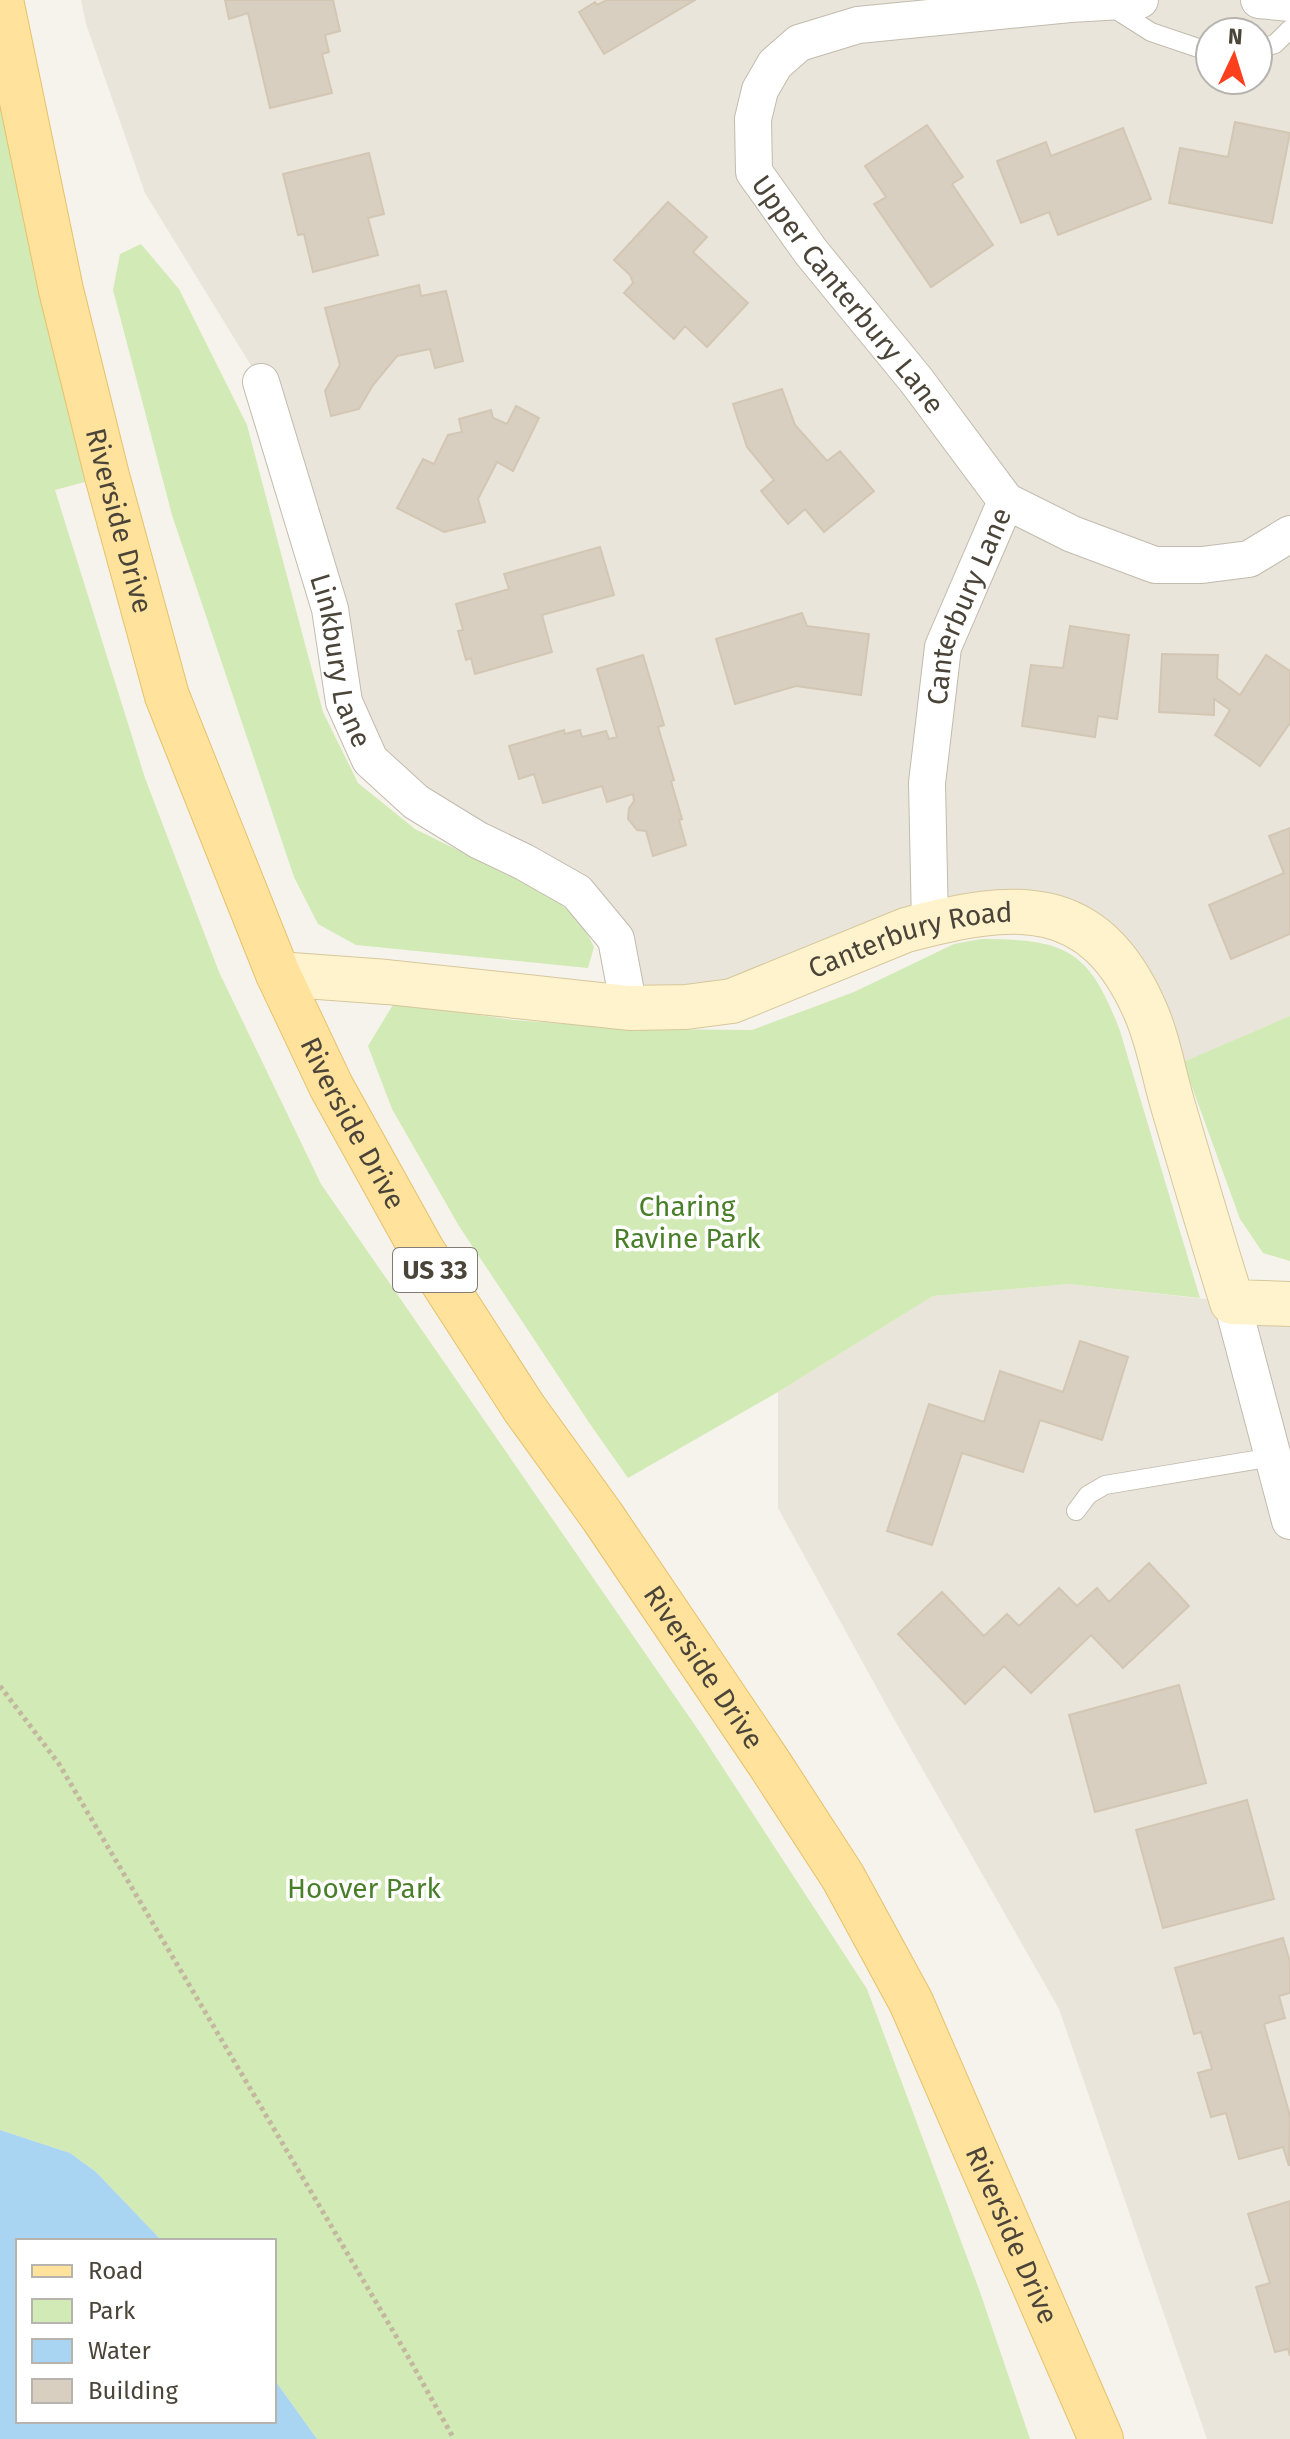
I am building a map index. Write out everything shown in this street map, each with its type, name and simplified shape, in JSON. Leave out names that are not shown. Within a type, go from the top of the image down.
[{"type":"main road","name":"Riverside Drive","points":[[1,0],[61,290],[107,476],[167,696],[278,974],[331,1086],[422,1250],[524,1408],[602,1516],[843,1877],[911,2002],[1101,2439]]},
{"type":"street","name":"Upper Canterbury Lane","points":[[1006,501],[916,380],[811,252],[754,172],[753,119],[760,90],[775,64],[799,43],[858,25],[1122,1]]},
{"type":"street","name":"Linkbury Lane","points":[[261,382],[330,609],[344,702],[370,760],[416,802],[478,840],[577,892],[616,939],[629,1008]]},
{"type":"street","name":"Canterbury Lane","points":[[930,924],[927,783],[943,647],[1006,501],[1072,534],[1155,565],[1202,565],[1249,559],[1290,534]]},
{"type":"street","name":"Canterbury Road","points":[[278,974],[387,982],[629,1008],[686,1007],[732,1001],[906,930],[930,924],[975,914],[1031,911],[1058,917],[1084,930],[1105,947],[1122,966],[1146,1012],[1232,1302]]},
{"type":"street","points":[[1290,1304],[1232,1302],[1290,1521]]},
{"type":"lane","points":[[1122,1],[1151,32],[1194,47]]},
{"type":"lane","points":[[1274,44],[1283,11]]},
{"type":"lane","points":[[1076,1511],[1088,1495],[1105,1485],[1273,1457]]},
{"type":"path","points":[[0,1686],[59,1764],[454,2439]]},
{"type":"shaded area","points":[[81,0],[1290,0],[1290,1016],[1163,1071],[1146,1012],[1058,917],[629,1008],[616,939],[370,760],[261,382],[145,193],[86,24]]},
{"type":"shaded area","points":[[1069,1284],[1232,1302],[1290,1304],[1290,2439],[1207,2439],[1059,2009],[778,1508],[778,1392],[933,1296]]},
{"type":"green space","name":"Hoover Park","points":[[0,0],[107,476],[55,490],[145,778],[219,972],[321,1184],[701,1734],[867,1989],[980,2292],[1030,2439],[317,2439],[276,2382],[276,2239],[160,2239],[96,2172],[70,2153],[0,2130]]},
{"type":"green space","points":[[141,244],[179,289],[247,425],[323,712],[358,783],[415,829],[553,897],[582,923],[594,947],[588,968],[356,945],[318,924],[294,877],[172,515],[113,290],[120,254]]},
{"type":"green space","name":"Charing Ravine Park","points":[[981,939],[1034,942],[1054,947],[1085,966],[1098,982],[1120,1031],[1200,1298],[1069,1284],[933,1296],[778,1392],[628,1478],[459,1226],[392,1109],[368,1046],[394,1003],[514,1020],[636,1029],[752,1030],[854,992],[954,944]]},
{"type":"green space","points":[[1290,1016],[1290,1261],[1263,1253],[1240,1219],[1183,1062]]},
{"type":"water","points":[[0,2130],[70,2153],[96,2172],[160,2239],[16,2239],[16,2423],[276,2423],[276,2382],[317,2439],[0,2439]]},
{"type":"building","points":[[225,0],[333,0],[340,31],[325,35],[329,52],[322,54],[332,93],[270,108],[248,13],[229,19]]},
{"type":"building","points":[[607,0],[695,0],[604,54],[579,12],[595,2],[597,5]]},
{"type":"building","points":[[1235,122],[1290,133],[1272,223],[1169,203],[1180,148],[1228,157]]},
{"type":"building","points":[[927,125],[963,177],[952,184],[993,245],[931,287],[874,204],[886,197],[865,166]]},
{"type":"building","points":[[1123,128],[1151,199],[1058,235],[1049,212],[1021,223],[997,161],[1046,142],[1051,156]]},
{"type":"building","points":[[369,153],[384,214],[368,218],[378,255],[313,272],[304,234],[298,235],[283,174]]},
{"type":"building","points":[[668,202],[707,237],[693,252],[748,303],[707,347],[685,326],[674,339],[624,293],[633,283],[630,275],[614,260]]},
{"type":"building","points":[[419,285],[421,296],[446,291],[463,361],[435,368],[430,349],[397,356],[373,385],[359,409],[331,416],[325,391],[340,365],[325,308]]},
{"type":"building","points":[[782,389],[795,425],[827,461],[840,451],[874,491],[824,532],[805,509],[788,524],[761,491],[774,480],[747,447],[733,404]]},
{"type":"building","points":[[516,406],[539,418],[513,471],[497,462],[478,499],[485,522],[444,532],[397,508],[423,459],[434,464],[448,435],[462,432],[459,419],[491,410],[493,418],[507,424]]},
{"type":"building","points":[[600,547],[614,595],[542,615],[552,652],[475,674],[471,658],[466,660],[458,631],[463,630],[456,604],[509,589],[504,574]]},
{"type":"building","points":[[802,613],[807,626],[869,634],[861,695],[796,686],[735,704],[716,639]]},
{"type":"building","points":[[1070,626],[1129,635],[1117,719],[1098,716],[1095,737],[1022,726],[1031,665],[1063,668]]},
{"type":"building","points":[[1162,654],[1218,655],[1217,678],[1240,695],[1266,655],[1290,671],[1290,723],[1260,766],[1215,735],[1230,710],[1214,699],[1214,715],[1159,712]]},
{"type":"building","points":[[643,655],[664,725],[658,727],[674,780],[671,781],[686,845],[653,856],[646,831],[637,830],[628,819],[633,794],[607,802],[602,786],[543,803],[534,774],[519,779],[509,746],[564,730],[565,734],[580,730],[582,737],[606,731],[609,739],[617,737],[597,669]]},
{"type":"building","points":[[1290,828],[1290,934],[1231,959],[1209,905],[1284,873],[1269,836]]},
{"type":"building","points":[[1080,1341],[1128,1357],[1102,1440],[1040,1420],[1023,1472],[962,1453],[932,1545],[887,1531],[929,1404],[984,1422],[1000,1371],[1063,1392]]},
{"type":"building","points":[[1149,1563],[1189,1606],[1123,1668],[1091,1635],[1031,1693],[1004,1666],[965,1704],[898,1634],[942,1592],[984,1636],[1007,1614],[1019,1626],[1059,1588],[1077,1606],[1097,1588],[1109,1602]]},
{"type":"building","points":[[1179,1685],[1206,1783],[1095,1812],[1069,1715]]},
{"type":"building","points":[[1247,1800],[1274,1899],[1163,1928],[1136,1830]]},
{"type":"building","points":[[1283,1938],[1290,1962],[1290,1993],[1279,1996],[1285,2018],[1264,2024],[1290,2116],[1289,2166],[1283,2147],[1239,2159],[1226,2113],[1211,2117],[1198,2073],[1212,2069],[1201,2032],[1194,2034],[1175,1968]]},
{"type":"building","points":[[1290,2201],[1290,2356],[1288,2349],[1275,2352],[1256,2287],[1270,2283],[1248,2214]]}]
